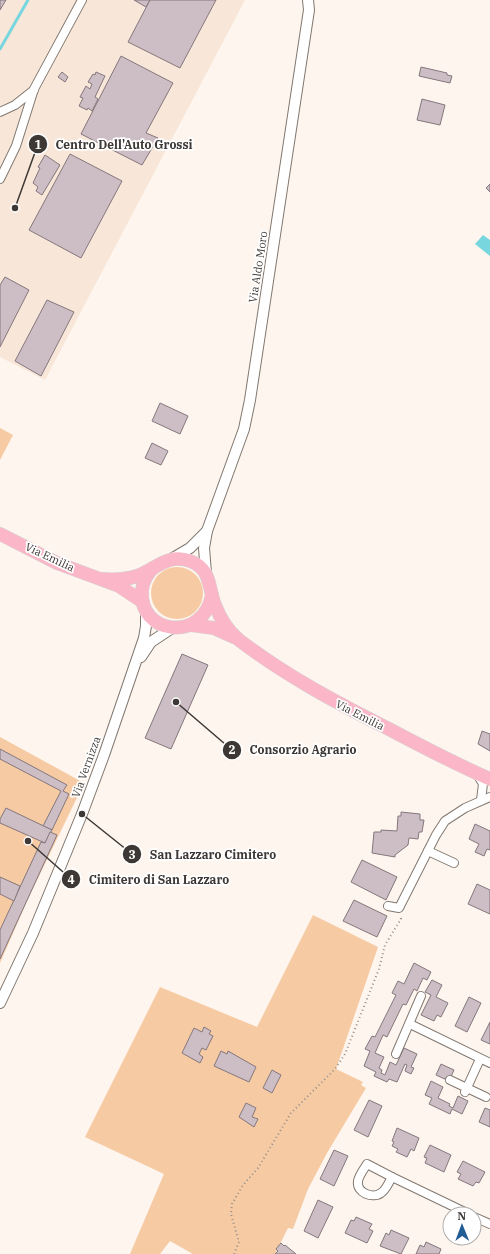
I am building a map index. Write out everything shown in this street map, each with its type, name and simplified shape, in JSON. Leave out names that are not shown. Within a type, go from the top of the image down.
[{"type":"main road","name":"Via Emilia","points":[[0,534],[57,563],[101,579],[128,591],[145,606],[153,619],[162,625],[172,628],[191,625],[214,628],[237,638]]},
{"type":"main road","name":"Via Emilia","points":[[101,579],[126,579],[144,573],[156,565],[173,558]]},
{"type":"main road","points":[[173,558],[191,561],[206,573]]},
{"type":"main road","points":[[145,606],[143,586],[150,571],[156,565]]},
{"type":"main road","name":"Via Emilia","points":[[206,573],[211,583],[212,595],[220,617],[226,627],[237,638],[301,683],[334,702],[490,779]]},
{"type":"main road","points":[[191,625],[206,613],[212,595]]},
{"type":"street","points":[[0,180],[16,146],[34,89],[82,0]]},
{"type":"street","name":"Via Aldo Moro","points":[[206,573],[204,548],[207,531],[244,429],[250,400],[281,204],[309,10],[308,0]]},
{"type":"street","points":[[0,112],[15,105],[34,89]]},
{"type":"street","name":"Via Aldo Moro","points":[[173,558],[190,548],[207,531]]},
{"type":"street","name":"Via Vernizza","points":[[0,1003],[33,933],[82,814],[133,669],[146,626],[145,606]]},
{"type":"street","name":"Via Vernizza","points":[[133,669],[151,642],[172,628]]},
{"type":"street","points":[[477,773],[483,784],[481,800]]},
{"type":"street","points":[[388,906],[399,908],[445,821],[481,800],[490,797]]},
{"type":"street","points":[[428,851],[454,863]]},
{"type":"street","points":[[396,1054],[421,996]]},
{"type":"street","points":[[410,1024],[490,1063]]},
{"type":"street","points":[[466,1090],[480,1059]]},
{"type":"street","points":[[450,1080],[466,1090],[486,1097]]},
{"type":"street","points":[[392,1177],[452,1206]]},
{"type":"path","points":[[234,1254],[239,1242],[231,1214],[232,1204],[243,1185],[258,1168],[291,1113],[335,1069],[345,1054],[379,969],[385,945],[401,919],[399,908]]},
{"type":"shaded area","points":[[0,0],[245,0],[45,380],[0,357]]},
{"type":"shaded area","points":[[0,428],[13,435],[0,460]]},
{"type":"shaded area","points":[[177,567],[191,571],[199,579],[203,593],[199,607],[191,615],[177,619],[163,615],[155,607],[151,593],[155,579],[163,571]]},
{"type":"shaded area","points":[[0,737],[84,783],[28,899],[0,963]]},
{"type":"shaded area","points":[[313,915],[378,947],[336,1069],[363,1082],[361,1085],[366,1088],[327,1153],[308,1189],[293,1229],[288,1228],[275,1254],[193,1254],[170,1241],[160,1254],[130,1254],[164,1174],[85,1137],[160,987],[257,1027]]},
{"type":"water","points":[[483,235],[490,240],[490,256],[475,244]]},
{"type":"building","points":[[0,0],[6,0],[0,10]]},
{"type":"building","points":[[134,0],[150,0],[146,7]]},
{"type":"building","points":[[150,0],[216,0],[180,68],[128,42]]},
{"type":"building","points":[[121,56],[173,83],[146,133],[158,138],[142,165],[81,134]]},
{"type":"building","points":[[421,67],[447,73],[447,75],[452,76],[450,83],[419,76]]},
{"type":"building","points":[[62,72],[68,77],[65,82],[58,77]]},
{"type":"building","points":[[96,72],[105,76],[95,97],[98,99],[92,111],[88,108],[87,110],[79,106],[83,98],[80,97],[86,86],[90,89],[92,84],[88,82]]},
{"type":"building","points":[[422,99],[445,105],[440,125],[417,120]]},
{"type":"building","points":[[70,154],[122,181],[81,258],[29,230]]},
{"type":"building","points":[[45,155],[60,165],[42,195],[36,191],[38,187],[33,183],[40,168],[38,167]]},
{"type":"building","points":[[490,184],[490,192],[486,188]]},
{"type":"building","points":[[5,277],[29,290],[0,347],[0,285]]},
{"type":"building","points":[[47,300],[74,312],[41,376],[15,361]]},
{"type":"building","points":[[160,403],[188,416],[180,434],[152,421]]},
{"type":"building","points":[[152,443],[168,451],[161,465],[145,458]]},
{"type":"building","points":[[182,654],[208,665],[171,749],[145,738]]},
{"type":"building","points":[[482,731],[490,734],[490,751],[478,744]]},
{"type":"building","points":[[0,749],[67,785],[63,791],[69,794],[52,830],[43,826],[61,791],[0,759]]},
{"type":"building","points":[[6,808],[52,830],[45,843],[0,823],[0,819]]},
{"type":"building","points":[[401,812],[420,814],[420,820],[424,820],[422,832],[419,832],[418,839],[409,838],[408,845],[395,855],[395,857],[372,853],[374,832],[381,832],[381,830],[397,831],[398,816],[401,816]]},
{"type":"building","points":[[475,824],[490,831],[490,850],[487,849],[484,856],[475,852],[479,844],[469,839]]},
{"type":"building","points":[[50,832],[57,835],[0,959],[0,930],[41,842],[45,843]]},
{"type":"building","points":[[362,860],[397,877],[386,900],[351,882]]},
{"type":"building","points":[[0,877],[20,886],[14,901],[0,894]]},
{"type":"building","points":[[477,884],[490,890],[490,914],[468,904]]},
{"type":"building","points":[[354,900],[387,916],[377,937],[343,921]]},
{"type":"building","points":[[414,963],[431,972],[427,980],[423,978],[417,991],[414,989],[406,1005],[403,1004],[387,1037],[383,1035],[375,1053],[384,1057],[379,1068],[382,1070],[381,1073],[385,1075],[390,1062],[396,1065],[404,1048],[417,1054],[411,1067],[414,1068],[411,1074],[405,1071],[407,1065],[405,1064],[397,1082],[389,1079],[387,1082],[374,1076],[376,1072],[364,1066],[370,1051],[365,1049],[372,1036],[375,1037],[396,995],[392,993],[398,981],[404,984]]},
{"type":"building","points":[[432,980],[442,985],[436,997],[448,1003],[441,1017],[437,1015],[434,1021],[421,1015],[431,995],[425,992]]},
{"type":"building","points":[[469,997],[481,1003],[467,1032],[455,1026]]},
{"type":"building","points":[[490,1022],[490,1044],[481,1040]]},
{"type":"building","points":[[204,1027],[211,1031],[209,1034],[213,1036],[206,1050],[202,1048],[199,1054],[203,1057],[200,1063],[182,1053],[194,1028],[202,1032]]},
{"type":"building","points":[[221,1051],[227,1054],[228,1051],[256,1067],[249,1082],[214,1066]]},
{"type":"building","points":[[441,1064],[454,1070],[449,1081],[436,1075]]},
{"type":"building","points":[[272,1070],[281,1075],[272,1093],[263,1088]]},
{"type":"building","points":[[431,1081],[443,1087],[438,1098],[450,1104],[449,1106],[453,1108],[458,1096],[468,1101],[462,1114],[452,1109],[450,1114],[429,1104],[432,1098],[425,1095]]},
{"type":"building","points":[[369,1100],[382,1106],[368,1137],[354,1130]]},
{"type":"building","points":[[246,1103],[256,1108],[252,1117],[258,1119],[254,1127],[239,1117]]},
{"type":"building","points":[[485,1108],[490,1110],[490,1127],[479,1122]]},
{"type":"building","points":[[397,1128],[419,1138],[414,1151],[411,1149],[407,1157],[396,1152],[398,1149],[392,1146],[394,1142],[392,1141]]},
{"type":"building","points":[[430,1145],[451,1155],[444,1172],[425,1163],[427,1158],[424,1157]]},
{"type":"building","points":[[334,1150],[348,1156],[334,1186],[320,1179]]},
{"type":"building","points":[[463,1161],[485,1172],[479,1183],[476,1182],[473,1186],[458,1179],[461,1174],[457,1172]]},
{"type":"building","points":[[318,1200],[333,1207],[318,1238],[304,1231]]},
{"type":"building","points":[[356,1217],[372,1224],[369,1229],[373,1231],[367,1243],[345,1233],[351,1220],[354,1221]]},
{"type":"building","points":[[391,1230],[409,1238],[401,1254],[380,1246],[386,1233],[389,1235]]},
{"type":"building","points":[[426,1242],[441,1249],[439,1254],[416,1254],[420,1245],[424,1247]]},
{"type":"building","points":[[281,1243],[296,1254],[275,1254],[278,1251],[276,1249]]},
{"type":"waterway","points":[[0,49],[28,0]]},
{"type":"place","name":"Centro Dell'Auto Grossi","points":[[15,208]]},
{"type":"place","name":"Consorzio Agrario","points":[[176,702]]},
{"type":"place","name":"San Lazzaro Cimitero","points":[[82,814]]},
{"type":"place","name":"Cimitero di San Lazzaro","points":[[28,841]]}]
